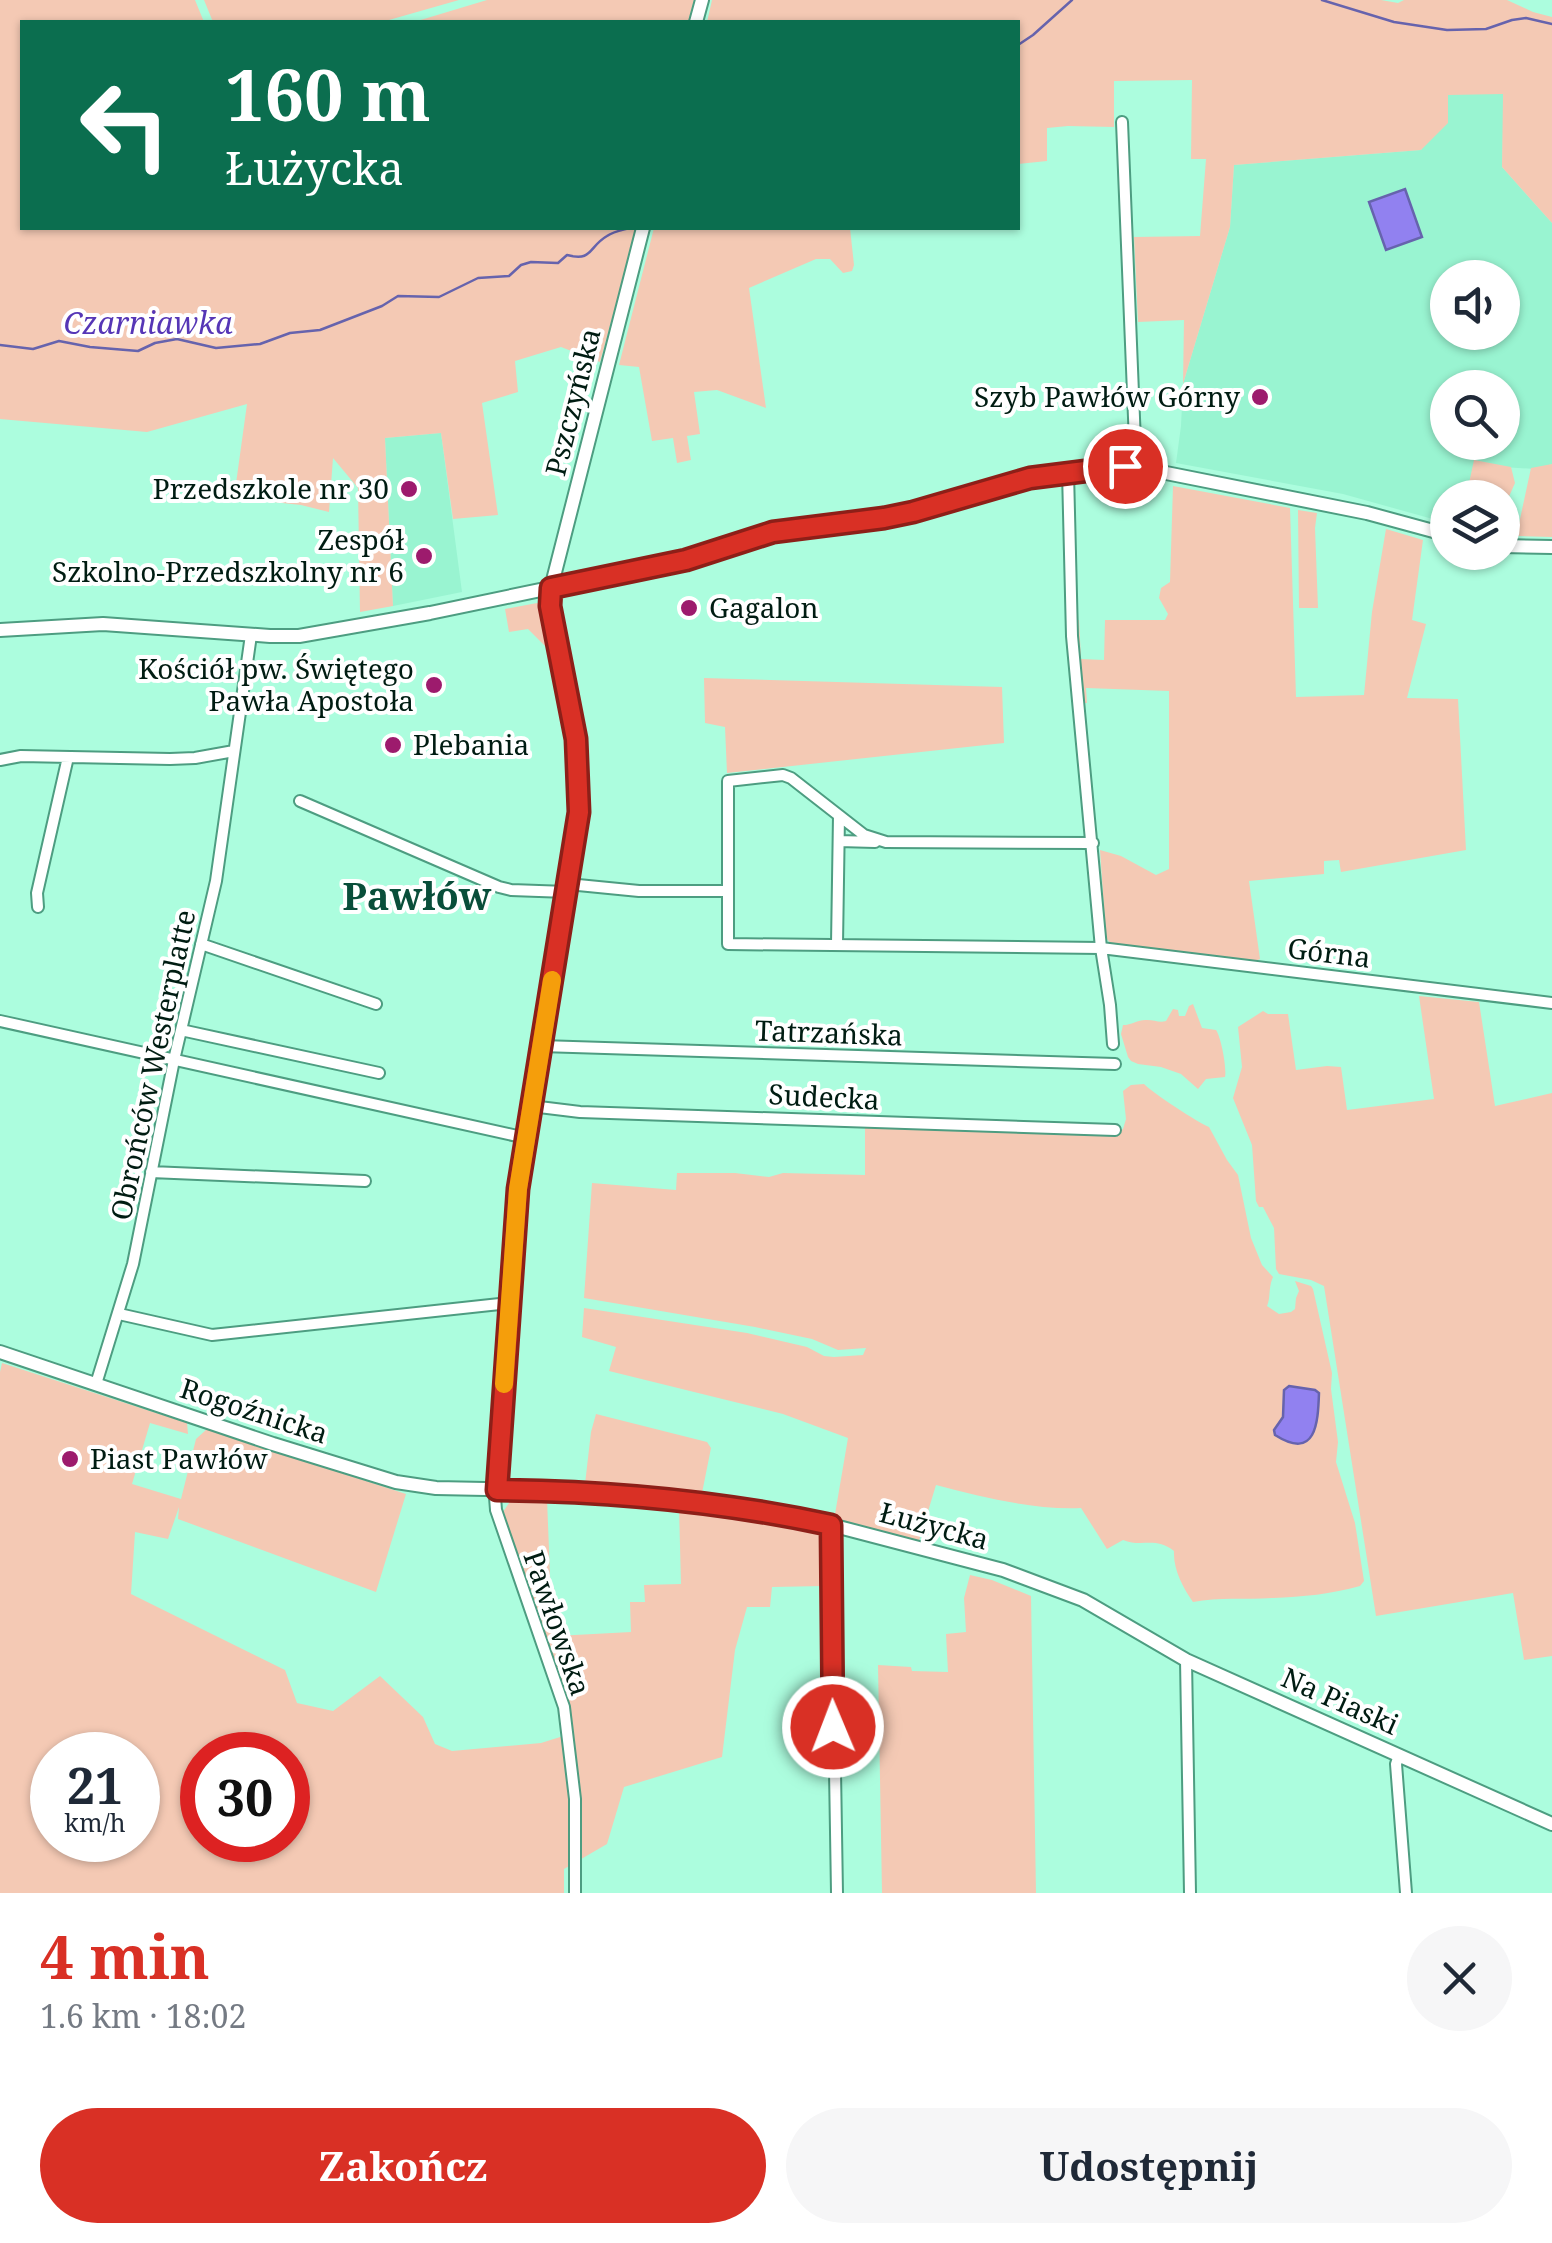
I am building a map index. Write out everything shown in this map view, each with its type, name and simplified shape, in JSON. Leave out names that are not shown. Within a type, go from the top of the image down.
[{"type":"street","points":[[1122,122],[1136,467]]},
{"type":"street","name":"Pszczyńska","points":[[551,588],[642,230]]},
{"type":"street","points":[[0,630],[120,625],[284,637],[313,634],[686,560],[773,532],[913,512],[1013,482],[1068,472],[1136,467],[1367,513],[1430,530]]},
{"type":"street","points":[[1068,472],[1072,636],[1113,1044]]},
{"type":"street","points":[[1520,546],[1552,547]]},
{"type":"street","name":"Pawłowska","points":[[551,588],[550,606],[575,730],[578,823],[515,1212],[495,1497],[499,1520],[564,1707],[574,1799],[575,1893]]},
{"type":"street","name":"Obrońców Westerplatte","points":[[96,1384],[133,1264],[222,851],[251,635]]},
{"type":"street","points":[[0,760],[22,756],[170,760],[234,751]]},
{"type":"street","points":[[38,907],[37,892],[68,757]]},
{"type":"street","points":[[300,801],[511,890],[728,891],[728,781],[792,778],[864,835],[886,842]]},
{"type":"street","points":[[838,944],[839,816]]},
{"type":"street","points":[[839,841],[1093,842]]},
{"type":"street","name":"Górna","points":[[728,891],[728,944],[1101,948],[1552,1003]]},
{"type":"street","points":[[201,944],[376,1004]]},
{"type":"street","points":[[0,1021],[526,1138]]},
{"type":"street","points":[[181,1030],[379,1073]]},
{"type":"street","name":"Tatrzańska","points":[[541,1046],[1115,1064]]},
{"type":"street","name":"Sudecka","points":[[531,1106],[580,1112],[1114,1130]]},
{"type":"street","points":[[151,1172],[365,1181]]},
{"type":"street","points":[[118,1314],[212,1334],[509,1304]]},
{"type":"street","name":"Rogoźnicka","points":[[0,1352],[396,1482],[497,1490]]},
{"type":"street","name":"Łużycka","points":[[497,1490],[660,1497],[746,1508],[831,1525],[1032,1579],[1112,1616]]},
{"type":"street","points":[[831,1525],[837,1893]]},
{"type":"street","name":"Na Piaski","points":[[1112,1616],[1186,1660],[1552,1824]]},
{"type":"street","points":[[1186,1660],[1190,1893]]},
{"type":"street","points":[[1399,1755],[1396,1764],[1406,1893]]},
{"type":"shaded area","points":[[0,0],[195,0],[203,20],[20,20],[20,230],[636,230],[600,362],[561,347],[515,361],[518,392],[482,403],[498,515],[453,519],[441,433],[385,438],[393,606],[360,612],[358,488],[333,458],[329,512],[234,498],[247,404],[147,432],[0,419]]},
{"type":"shaded area","points":[[204,0],[459,0],[389,20],[212,20]]},
{"type":"shaded area","points":[[487,0],[694,0],[689,20],[421,20]]},
{"type":"shaded area","points":[[712,0],[1507,0],[1552,17],[1552,223],[1502,167],[1503,94],[1448,95],[1448,123],[1421,150],[1234,165],[1230,227],[1183,384],[1184,320],[1138,322],[1134,237],[1200,236],[1206,159],[1191,159],[1192,80],[1114,81],[1114,127],[1047,128],[1047,161],[1020,164],[1020,20],[707,20]]},
{"type":"shaded area","points":[[1448,94],[1504,94],[1502,167],[1552,223],[1552,464],[1536,469],[1475,460],[1470,480],[1430,480],[1430,518],[1343,494],[1176,463],[1183,384],[1230,227],[1234,165],[1421,150]]},
{"type":"shaded area","points":[[1405,189],[1422,237],[1386,250],[1369,202]]},
{"type":"shaded area","points":[[653,230],[850,230],[852,271],[843,273],[830,259],[816,259],[749,288],[766,408],[717,390],[694,392],[700,434],[687,436],[691,460],[677,463],[673,438],[652,441],[639,367],[619,365]]},
{"type":"shaded area","name":"Zespół Szkolno-Przedszkolny nr 6","points":[[441,433],[462,592],[393,606],[385,438]]},
{"type":"shaded area","points":[[1474,460],[1511,467],[1514,480],[1470,480]]},
{"type":"shaded area","points":[[1552,464],[1552,537],[1520,536],[1531,468]]},
{"type":"shaded area","points":[[1173,486],[1290,508],[1296,697],[1364,695],[1386,529],[1423,540],[1412,620],[1426,624],[1407,698],[1458,699],[1466,850],[1341,872],[1339,860],[1324,861],[1324,874],[1249,881],[1260,959],[1255,961],[1112,945],[1106,938],[1100,850],[1121,856],[1156,875],[1169,869],[1169,691],[1086,688],[1087,703],[1083,703],[1076,620],[1081,659],[1104,660],[1105,620],[1165,620],[1168,614],[1159,598],[1161,588],[1170,582]]},
{"type":"shaded area","points":[[1298,510],[1317,513],[1318,608],[1299,608]]},
{"type":"shaded area","points":[[537,603],[541,606],[549,650],[528,629],[509,632],[505,609]]},
{"type":"shaded area","points":[[704,678],[1002,687],[1004,743],[727,773],[725,727],[705,723]]},
{"type":"shaded area","points":[[1419,996],[1479,1002],[1495,1106],[1552,1093],[1552,1656],[1524,1660],[1513,1593],[1376,1616],[1324,1286],[1279,1274],[1276,1269],[1274,1228],[1256,1201],[1252,1145],[1233,1098],[1242,1067],[1238,1027],[1263,1011],[1288,1014],[1296,1070],[1341,1067],[1347,1110],[1434,1099]]},
{"type":"shaded area","points":[[1193,1004],[1202,1028],[1216,1030],[1225,1067],[1225,1077],[1206,1079],[1198,1089],[1181,1074],[1131,1061],[1121,1034],[1123,1025],[1144,1020],[1166,1021],[1173,1009],[1178,1010],[1179,1016],[1185,1016]]},
{"type":"shaded area","points":[[1144,1084],[1209,1127],[1238,1175],[1251,1238],[1262,1265],[1273,1277],[1267,1306],[1279,1314],[1291,1312],[1299,1291],[1295,1281],[1313,1289],[1332,1373],[1336,1462],[1355,1523],[1364,1581],[1360,1586],[1306,1596],[1193,1602],[1179,1578],[1174,1551],[1167,1547],[1123,1540],[1107,1549],[1081,1508],[1026,1505],[936,1485],[919,1541],[834,1520],[848,1438],[783,1414],[609,1371],[616,1347],[582,1337],[584,1308],[747,1333],[807,1347],[824,1356],[863,1355],[866,1348],[838,1350],[812,1339],[755,1327],[584,1298],[592,1183],[676,1190],[677,1173],[769,1177],[783,1173],[865,1175],[865,1127],[1118,1132],[1126,1119],[1123,1091],[1131,1085]]},
{"type":"shaded area","points":[[2,1363],[187,1423],[188,1434],[150,1423],[132,1484],[181,1499],[196,1439],[207,1429],[406,1494],[376,1592],[178,1519],[179,1507],[168,1539],[135,1532],[131,1594],[285,1670],[297,1703],[333,1711],[380,1676],[423,1717],[435,1744],[452,1751],[541,1743],[573,1733],[559,1677],[503,1512],[511,1500],[547,1499],[556,1636],[631,1632],[630,1602],[645,1602],[644,1585],[681,1584],[679,1507],[823,1532],[824,1586],[772,1587],[770,1607],[747,1607],[735,1650],[722,1757],[624,1787],[607,1844],[564,1869],[564,1893],[0,1893]]},
{"type":"shaded area","points":[[1289,1386],[1319,1393],[1312,1435],[1299,1444],[1275,1435],[1274,1430],[1283,1417],[1284,1390]]},
{"type":"shaded area","points":[[596,1414],[707,1442],[711,1448],[702,1493],[585,1484]]},
{"type":"shaded area","points":[[970,1575],[1031,1596],[1036,1893],[882,1893],[878,1665],[948,1672],[946,1634],[966,1632],[964,1598]]},
{"type":"waterway","name":"Czarniawka","points":[[1020,44],[1072,0]]},
{"type":"waterway","points":[[1322,0],[1394,22],[1447,30],[1486,29],[1526,18],[1552,24]]},
{"type":"waterway","name":"Czarniawka","points":[[0,345],[33,349],[59,341],[138,351],[177,339],[216,348],[260,344],[290,333],[320,330],[398,296],[439,297],[478,278],[509,276],[531,262],[558,263],[567,255],[582,257],[610,234],[623,230]]},
{"type":"slow traffic","points":[[504,1384],[518,1189],[552,980]]},
{"type":"place","name":"Szyb Pawłów Górny","points":[[1260,397]]},
{"type":"place","name":"Przedszkole nr 30","points":[[409,489]]},
{"type":"place","name":"Zespół Szkolno-Przedszkolny nr 6","points":[[424,556]]},
{"type":"place","name":"Gagalon","points":[[689,608]]},
{"type":"place","name":"Kościół pw. Świętego Pawła Apostoła","points":[[434,685]]},
{"type":"place","name":"Plebania","points":[[393,745]]},
{"type":"place","name":"Piast Pawłów","points":[[70,1459]]},
{"type":"district","name":"Pawłów","points":[[417,897]]},
{"type":"route","points":[[833,1727],[831,1525],[699,1501],[574,1491],[497,1490],[518,1189],[579,812],[576,739],[550,606],[551,588],[686,560],[773,532],[884,518],[1030,478],[1125,466]]}]
